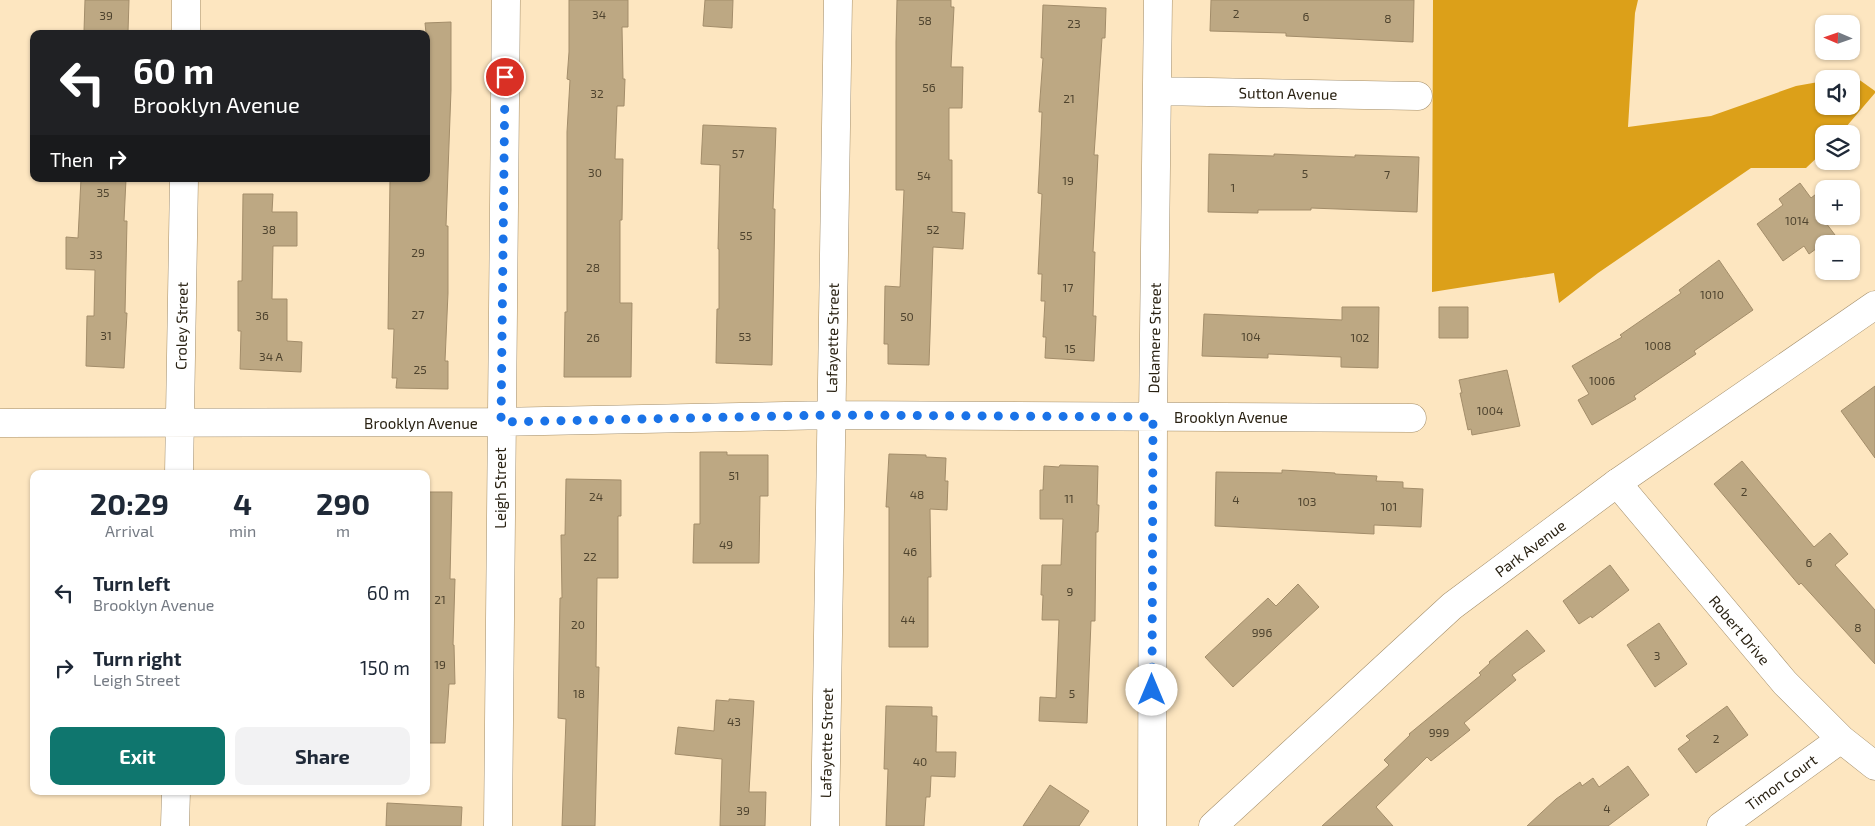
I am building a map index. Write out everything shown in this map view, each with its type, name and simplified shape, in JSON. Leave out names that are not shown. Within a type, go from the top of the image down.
[{"type":"street","points":[[186,0],[186,30]]},
{"type":"street","name":"Leigh Street","points":[[498,826],[506,0]]},
{"type":"street","name":"Lafayette Street","points":[[825,826],[838,0]]},
{"type":"street","name":"Delamere Street","points":[[1152,826],[1153,417],[1158,0]]},
{"type":"street","name":"Sutton Avenue","points":[[1157,91],[1418,96]]},
{"type":"street","name":"Croley Street","points":[[179,470],[184,182]]},
{"type":"street","name":"Park Avenue","points":[[1213,826],[1452,606],[1617,483],[1875,306]]},
{"type":"street","name":"Brooklyn Avenue","points":[[0,422],[180,424],[501,422],[831,415],[1412,418]]},
{"type":"street","name":"Robert Drive","points":[[1617,483],[1785,683],[1841,739],[1875,766]]},
{"type":"street","name":"Timon Court","points":[[1721,826],[1841,739]]},
{"type":"street","points":[[175,826],[176,795]]},
{"type":"shaded area","points":[[1433,0],[1638,0],[1635,13],[1628,127],[1711,116],[1796,86],[1815,83],[1815,115],[1856,115],[1848,125],[1815,125],[1815,160],[1806,168],[1751,168],[1598,273],[1559,303],[1554,273],[1432,292]]},
{"type":"shaded area","points":[[1860,80],[1875,91],[1860,111]]},
{"type":"building","points":[[85,0],[129,0],[128,30],[84,30]]},
{"type":"building","points":[[569,0],[628,0],[628,27],[622,27],[623,79],[625,79],[624,106],[617,106],[615,159],[623,159],[622,220],[620,220],[620,303],[632,303],[631,377],[564,377],[565,312],[567,312],[567,132],[570,80],[567,79]]},
{"type":"building","points":[[705,0],[733,0],[732,28],[703,26]]},
{"type":"building","points":[[897,0],[951,0],[951,7],[954,7],[951,67],[963,67],[962,108],[949,108],[949,160],[952,160],[952,212],[965,213],[963,249],[933,247],[929,365],[888,364],[888,344],[884,344],[885,286],[900,287],[904,190],[896,190]]},
{"type":"building","points":[[1211,0],[1414,0],[1413,42],[1286,36],[1286,33],[1210,31]]},
{"type":"building","points":[[1043,5],[1106,8],[1105,38],[1102,38],[1094,155],[1098,155],[1093,252],[1095,252],[1093,316],[1096,316],[1094,361],[1045,358],[1046,337],[1043,337],[1045,301],[1041,301],[1042,274],[1038,274],[1042,194],[1038,193],[1042,112],[1039,112],[1043,58],[1041,58]]},
{"type":"building","points":[[451,22],[451,90],[446,226],[448,226],[448,293],[445,361],[448,361],[448,389],[396,388],[397,378],[392,378],[394,329],[388,329],[390,182],[430,182],[430,30],[426,30],[425,23]]},
{"type":"building","points":[[703,125],[776,128],[773,209],[775,209],[772,365],[716,363],[717,309],[719,309],[720,165],[701,164]]},
{"type":"building","points":[[1209,154],[1419,157],[1417,212],[1311,208],[1311,210],[1258,210],[1258,213],[1208,212]]},
{"type":"building","points":[[81,182],[126,182],[124,221],[127,221],[125,313],[127,313],[124,368],[86,366],[87,316],[94,316],[95,270],[66,269],[66,237],[78,238]]},
{"type":"building","points":[[1800,183],[1811,198],[1815,195],[1815,225],[1828,225],[1835,235],[1815,235],[1815,250],[1809,254],[1804,246],[1783,261],[1757,224],[1783,205],[1779,199]]},
{"type":"building","points":[[243,194],[273,194],[272,212],[297,212],[297,246],[273,246],[272,299],[287,299],[287,341],[302,342],[301,372],[240,369],[241,331],[238,331],[238,281],[242,281]]},
{"type":"building","points":[[1719,260],[1753,310],[1694,351],[1696,354],[1634,396],[1636,399],[1592,425],[1578,400],[1589,394],[1572,366],[1622,337],[1620,335],[1681,293],[1679,290]]},
{"type":"building","points":[[1342,307],[1379,307],[1378,368],[1341,367],[1341,357],[1268,354],[1268,358],[1202,356],[1204,314],[1342,320]]},
{"type":"building","points":[[1439,307],[1468,307],[1468,338],[1439,338]]},
{"type":"building","points":[[1507,370],[1520,426],[1472,435],[1471,429],[1468,430],[1459,380]]},
{"type":"building","points":[[1875,386],[1875,458],[1841,411]]},
{"type":"building","points":[[700,452],[727,452],[727,455],[768,455],[768,496],[760,496],[759,563],[693,563],[694,524],[700,524]]},
{"type":"building","points":[[889,454],[926,455],[926,457],[946,458],[945,481],[948,481],[947,510],[930,509],[931,577],[928,577],[928,647],[889,647],[889,507],[886,507]]},
{"type":"building","points":[[1742,461],[1814,547],[1830,533],[1848,554],[1835,565],[1875,610],[1875,664],[1801,583],[1799,585],[1714,484]]},
{"type":"building","points":[[1060,465],[1098,466],[1097,505],[1099,505],[1098,532],[1096,532],[1095,621],[1091,621],[1087,723],[1039,721],[1040,697],[1056,698],[1059,620],[1042,620],[1042,565],[1061,565],[1063,519],[1040,519],[1040,490],[1043,490],[1044,466],[1059,467]]},
{"type":"building","points":[[1282,470],[1377,476],[1376,481],[1403,482],[1403,488],[1423,489],[1421,527],[1374,525],[1374,534],[1215,526],[1216,472],[1282,473]]},
{"type":"building","points":[[566,479],[621,480],[621,516],[618,516],[618,578],[597,578],[596,667],[599,667],[595,826],[562,826],[566,719],[558,718],[560,598],[562,598],[561,535],[565,535]]},
{"type":"building","points":[[430,492],[452,492],[450,579],[455,579],[453,645],[455,684],[449,684],[445,743],[430,743]]},
{"type":"building","points":[[1610,565],[1629,590],[1592,618],[1591,616],[1579,624],[1563,601]]},
{"type":"building","points":[[1298,584],[1319,607],[1233,687],[1205,657],[1268,598],[1276,606]]},
{"type":"building","points":[[1659,623],[1687,664],[1655,687],[1627,645]]},
{"type":"building","points":[[1527,630],[1545,651],[1512,675],[1516,680],[1464,723],[1470,730],[1431,761],[1427,757],[1376,807],[1393,826],[1322,826],[1389,765],[1384,760],[1409,734],[1481,675],[1479,673],[1489,662]]},
{"type":"building","points":[[729,699],[754,701],[749,792],[766,792],[765,826],[720,826],[722,759],[675,754],[678,727],[714,731],[716,700],[729,701]]},
{"type":"building","points":[[886,706],[932,707],[932,716],[937,716],[936,752],[956,752],[955,777],[931,776],[930,797],[926,797],[924,826],[886,826],[888,769],[884,769]]},
{"type":"building","points":[[1727,706],[1748,735],[1696,773],[1678,749],[1690,740],[1686,736]]},
{"type":"building","points":[[1628,766],[1649,795],[1608,826],[1527,826],[1556,799],[1580,782],[1582,786],[1593,778],[1599,787]]},
{"type":"building","points":[[1050,785],[1089,811],[1079,826],[1023,826]]},
{"type":"building","points":[[387,803],[462,807],[461,826],[386,826]]},
{"type":"route","points":[[505,77],[501,422],[831,415],[1153,417],[1152,690]]}]
